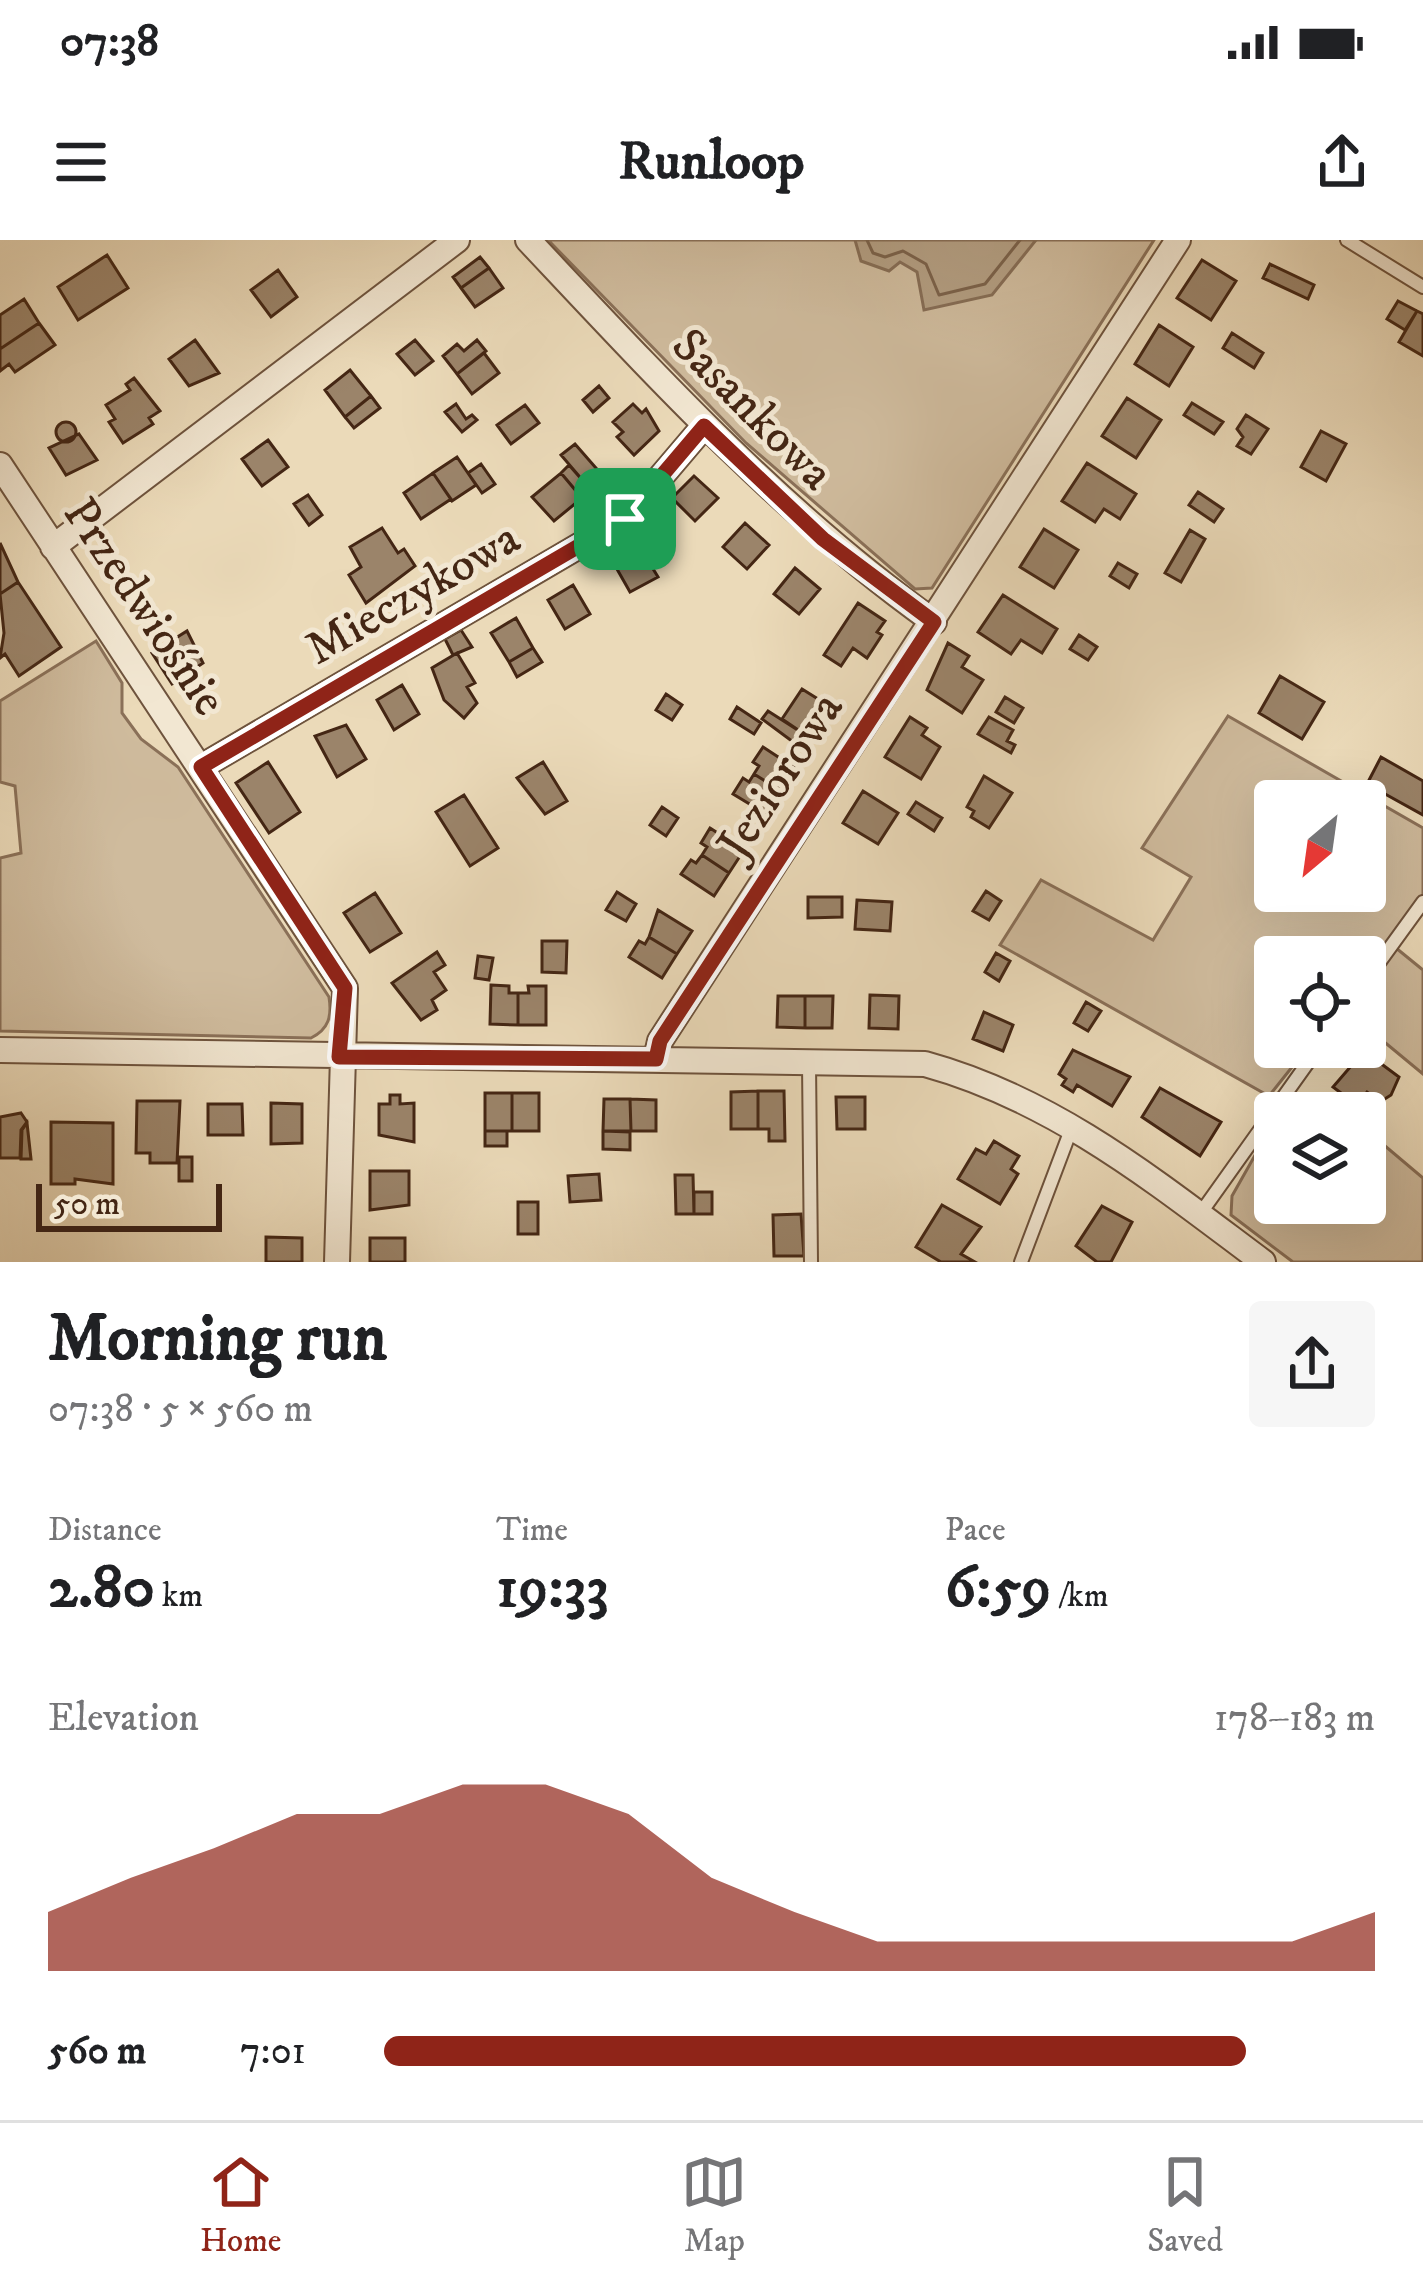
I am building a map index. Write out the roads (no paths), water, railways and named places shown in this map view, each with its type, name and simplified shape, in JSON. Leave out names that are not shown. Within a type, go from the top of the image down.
[{"type":"street","points":[[53,547],[457,240]]},
{"type":"street","name":"Sasankowa","points":[[528,240],[704,426],[823,539],[934,622]]},
{"type":"street","name":"Jeziorowa","points":[[656,1059],[660,1041],[1178,240]]},
{"type":"street","name":"Mieczykowa","points":[[201,767],[625,519],[704,426]]},
{"type":"street","name":"Przedwiośnie","points":[[0,465],[345,988],[339,1057],[337,1262]]},
{"type":"street","points":[[0,1050],[926,1064],[973,1077],[1072,1126],[1263,1262]]},
{"type":"lane","points":[[1347,240],[1423,287]]},
{"type":"lane","points":[[1386,953],[1423,902]]},
{"type":"lane","points":[[809,1062],[811,1262]]},
{"type":"lane","points":[[1200,1214],[1304,1068]]},
{"type":"lane","points":[[1021,1262],[1072,1126]]},
{"type":"water","points":[[855,240],[1036,240],[992,295],[924,310],[917,272],[900,262],[889,271],[861,261]]}]
